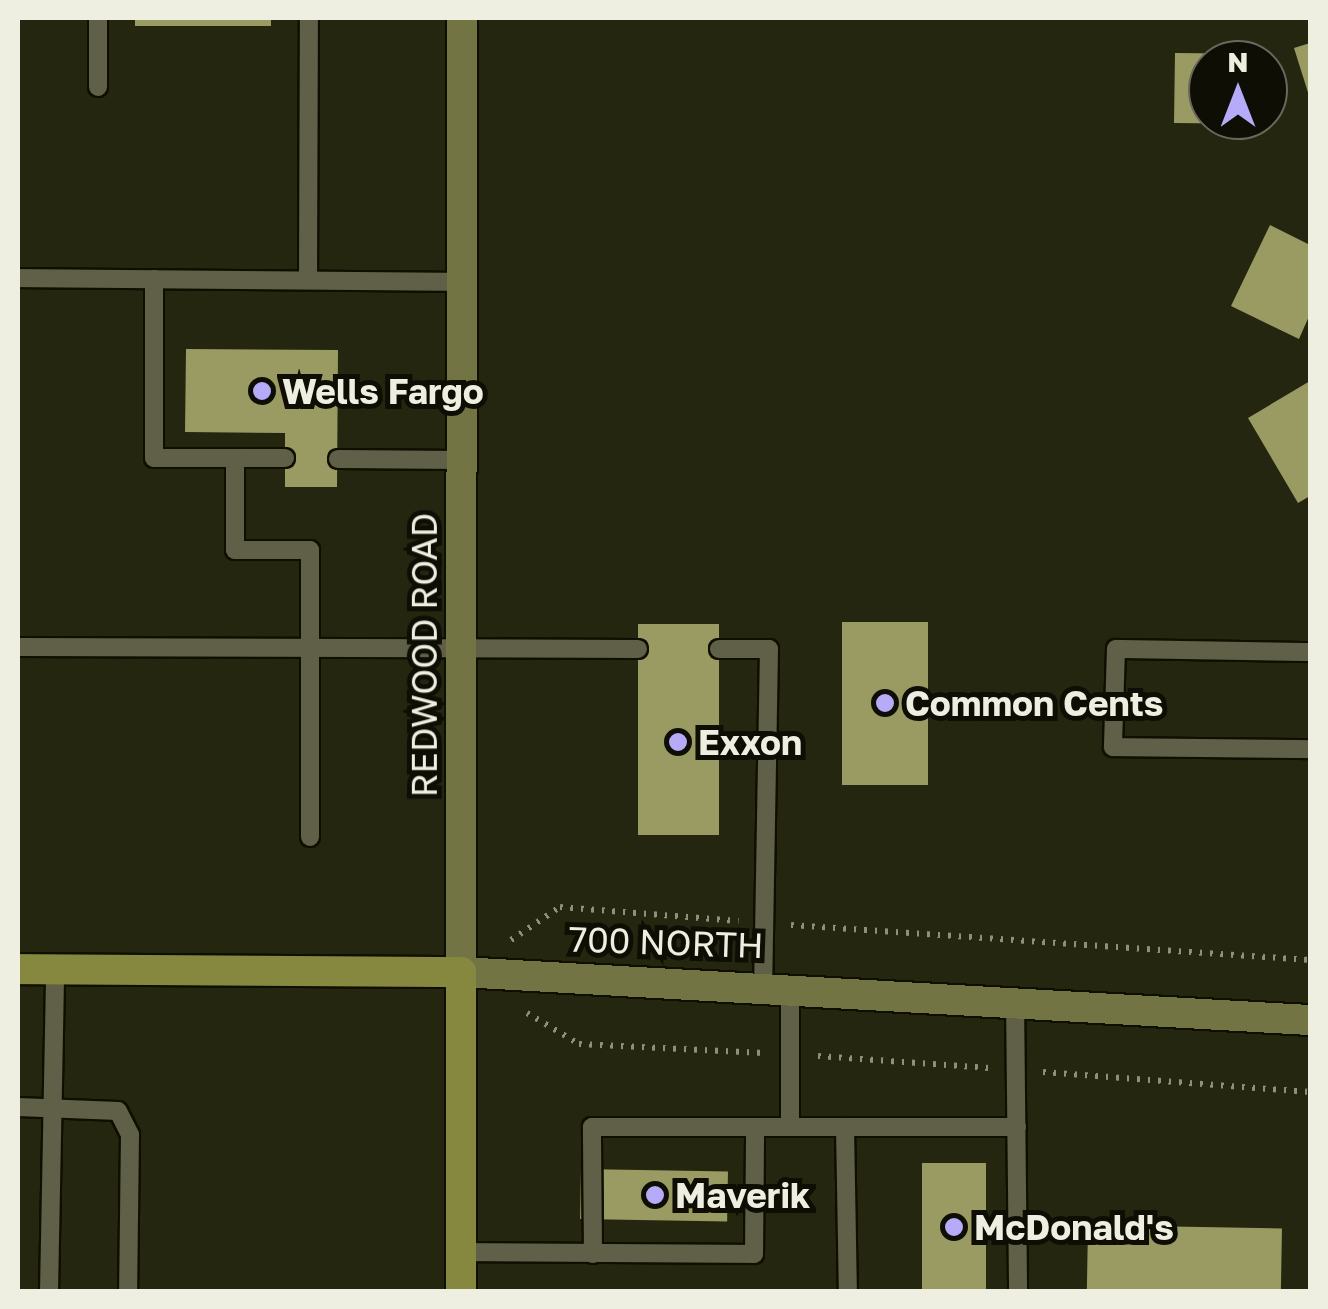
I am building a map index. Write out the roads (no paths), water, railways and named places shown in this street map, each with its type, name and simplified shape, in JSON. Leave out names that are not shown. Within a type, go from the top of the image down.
[{"type":"main road","name":"REDWOOD ROAD","points":[[460,1292],[462,18]]},
{"type":"main road","name":"700 NORTH","points":[[18,970],[461,972],[777,984],[1310,1020]]},
{"type":"lane","points":[[98,18],[98,87]]},
{"type":"lane","points":[[308,280],[309,18]]},
{"type":"lane","points":[[18,278],[462,282]]},
{"type":"lane","points":[[154,279],[154,458],[285,458]]},
{"type":"lane","points":[[235,458],[235,550],[310,550],[310,838]]},
{"type":"lane","points":[[338,459],[462,460]]},
{"type":"lane","points":[[18,648],[638,649]]},
{"type":"lane","points":[[1310,652],[1116,648],[1114,747],[1310,750]]},
{"type":"lane","points":[[719,649],[769,649],[767,923],[790,1054],[790,1128]]},
{"type":"lane","points":[[49,1292],[56,971]]},
{"type":"lane","points":[[1015,998],[1018,1292]]},
{"type":"lane","points":[[18,1107],[118,1111],[130,1135],[128,1292]]},
{"type":"lane","points":[[593,1254],[592,1128],[1017,1128]]},
{"type":"lane","points":[[460,1252],[754,1254],[755,1128]]},
{"type":"lane","points":[[844,1128],[848,1292]]},
{"type":"place","name":"Wells Fargo","points":[[262,391]]},
{"type":"place","name":"Common Cents","points":[[885,703]]},
{"type":"place","name":"Exxon","points":[[678,742]]},
{"type":"place","name":"Maverik","points":[[655,1195]]},
{"type":"place","name":"McDonald's","points":[[954,1227]]}]
